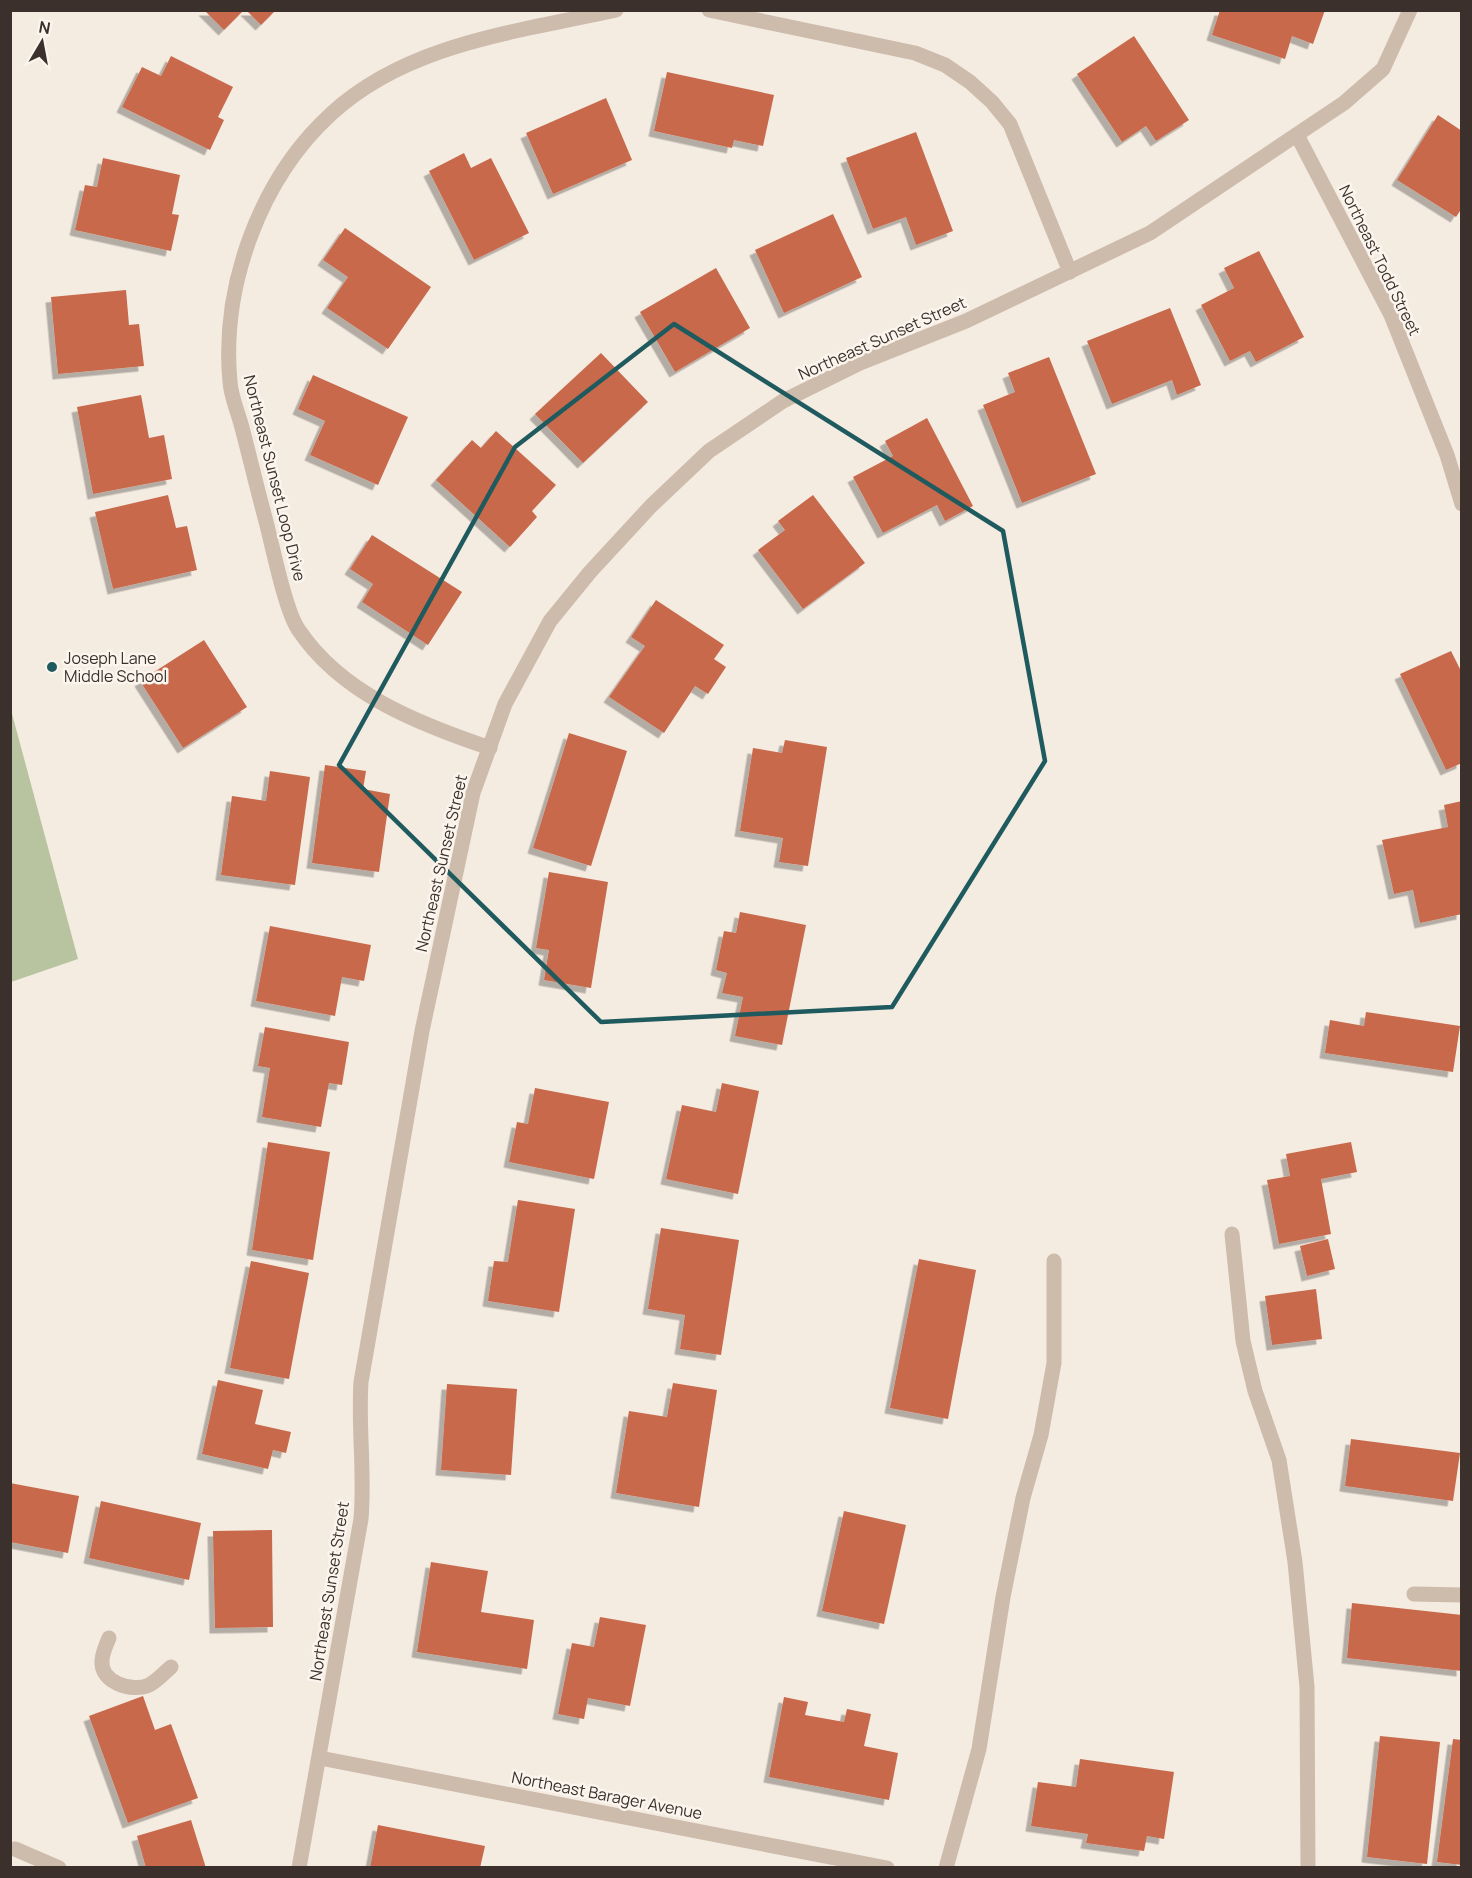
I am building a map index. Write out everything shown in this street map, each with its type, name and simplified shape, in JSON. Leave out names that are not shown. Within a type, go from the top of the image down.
[{"type":"street","name":"Northeast Sunset Loop Drive","points":[[490,748],[425,726],[346,681],[297,627],[285,591],[230,383],[235,290],[247,246],[267,200],[296,154],[331,114],[374,82],[420,57],[470,43],[615,10]]},
{"type":"street","points":[[709,10],[915,53],[945,65],[970,82],[992,102],[1010,124],[1070,272]]},
{"type":"street","name":"Northeast Sunset Street","points":[[299,1868],[361,1519],[364,1487],[359,1410],[363,1372],[422,1031],[473,793],[505,704],[550,621],[590,572],[651,506],[709,451],[793,396],[860,363],[966,321],[1150,233],[1344,103],[1383,69],[1410,10]]},
{"type":"street","name":"Northeast Todd Street","points":[[1297,135],[1391,315],[1447,455],[1461,504]]},
{"type":"street","points":[[1232,1234],[1243,1341],[1255,1391],[1279,1460],[1295,1562],[1307,1687],[1308,1868]]},
{"type":"street","points":[[946,1868],[979,1749],[1023,1498],[1043,1425],[1054,1363],[1054,1262]]},
{"type":"street","points":[[1414,1594],[1461,1594]]},
{"type":"street","points":[[109,1638],[101,1662],[106,1676],[119,1684],[131,1687],[146,1686],[171,1667]]},
{"type":"street","name":"Northeast Barager Avenue","points":[[320,1758],[887,1868]]},
{"type":"street","points":[[15,1849],[59,1868]]},
{"type":"highlighted area","points":[[674,324],[1003,531],[1045,761],[892,1007],[601,1022],[339,765],[515,447]]},
{"type":"green space","points":[[11,710],[78,959],[10,982]]},
{"type":"building","points":[[204,10],[244,10],[224,30]]},
{"type":"building","points":[[246,10],[276,10],[261,25]]},
{"type":"building","points":[[1220,10],[1325,10],[1313,44],[1292,36],[1285,59],[1212,35]]},
{"type":"building","points":[[1134,36],[1189,120],[1156,141],[1146,126],[1122,142],[1077,74]]},
{"type":"building","points":[[171,56],[233,87],[218,117],[224,120],[210,150],[122,107],[142,67],[161,76]]},
{"type":"building","points":[[667,72],[774,95],[763,146],[734,140],[732,148],[654,131]]},
{"type":"building","points":[[606,98],[632,160],[553,194],[526,133]]},
{"type":"building","points":[[1438,115],[1462,131],[1462,208],[1456,217],[1397,180]]},
{"type":"building","points":[[916,132],[953,231],[916,245],[906,217],[873,229],[846,158]]},
{"type":"building","points":[[464,153],[471,168],[491,158],[529,233],[474,260],[429,171]]},
{"type":"building","points":[[103,158],[180,175],[172,214],[179,215],[171,251],[75,230],[85,185],[97,187]]},
{"type":"building","points":[[833,214],[862,277],[784,313],[755,250]]},
{"type":"building","points":[[345,228],[431,287],[388,349],[327,308],[348,277],[323,260]]},
{"type":"building","points":[[1259,251],[1304,337],[1256,362],[1250,351],[1230,361],[1201,305],[1234,288],[1224,268]]},
{"type":"building","points":[[716,268],[750,328],[675,372],[640,312]]},
{"type":"building","points":[[126,290],[129,325],[139,324],[144,366],[58,374],[51,297]]},
{"type":"building","points":[[1170,308],[1201,385],[1177,395],[1172,380],[1112,404],[1087,341]]},
{"type":"building","points":[[601,353],[648,402],[583,463],[535,414]]},
{"type":"building","points":[[1049,357],[1096,474],[1022,503],[983,405],[1015,392],[1008,373]]},
{"type":"building","points":[[313,375],[408,417],[378,485],[310,455],[325,421],[298,409]]},
{"type":"building","points":[[141,395],[149,438],[164,435],[172,479],[93,494],[77,407]]},
{"type":"building","points":[[927,418],[973,506],[945,521],[937,505],[883,533],[853,477],[893,456],[885,441]]},
{"type":"building","points":[[496,431],[556,485],[532,511],[537,517],[510,547],[436,480],[472,440],[481,448]]},
{"type":"building","points":[[168,495],[176,528],[187,526],[197,570],[113,589],[95,512]]},
{"type":"building","points":[[813,495],[865,563],[803,609],[758,550],[785,530],[778,521]]},
{"type":"building","points":[[372,535],[462,592],[428,645],[362,602],[373,584],[350,569]]},
{"type":"building","points":[[656,600],[724,645],[714,659],[726,667],[708,694],[695,686],[664,733],[609,697],[645,646],[631,637]]},
{"type":"building","points":[[204,640],[247,707],[183,748],[140,681]]},
{"type":"building","points":[[1451,651],[1462,673],[1462,763],[1446,770],[1400,674]]},
{"type":"building","points":[[569,733],[627,751],[591,866],[533,848]]},
{"type":"building","points":[[785,740],[827,747],[808,866],[779,862],[783,838],[740,831],[753,748],[782,753]]},
{"type":"building","points":[[325,765],[366,771],[363,789],[390,794],[379,872],[312,863]]},
{"type":"building","points":[[270,771],[310,777],[295,885],[221,875],[232,796],[266,801]]},
{"type":"building","points":[[1462,801],[1462,914],[1420,923],[1413,890],[1394,894],[1382,840],[1448,827],[1444,805]]},
{"type":"building","points":[[549,872],[608,882],[591,988],[544,980],[549,950],[536,948]]},
{"type":"building","points":[[740,912],[806,925],[782,1045],[735,1036],[743,997],[722,993],[727,973],[716,970],[724,931],[736,933]]},
{"type":"building","points":[[270,926],[371,945],[364,981],[342,977],[335,1016],[256,1001]]},
{"type":"building","points":[[1366,1012],[1460,1026],[1453,1072],[1325,1053],[1330,1020],[1364,1026]]},
{"type":"building","points":[[265,1027],[349,1042],[342,1085],[329,1083],[321,1127],[262,1117],[270,1068],[258,1066]]},
{"type":"building","points":[[722,1083],[759,1091],[738,1194],[666,1179],[682,1105],[716,1112]]},
{"type":"building","points":[[535,1088],[609,1102],[594,1179],[509,1162],[517,1122],[528,1124]]},
{"type":"building","points":[[268,1142],[330,1152],[313,1260],[252,1250]]},
{"type":"building","points":[[1351,1142],[1357,1172],[1321,1179],[1331,1234],[1279,1244],[1267,1180],[1290,1176],[1286,1154]]},
{"type":"building","points":[[518,1200],[575,1209],[559,1312],[488,1301],[494,1261],[508,1262]]},
{"type":"building","points":[[661,1228],[739,1240],[721,1355],[680,1349],[685,1315],[648,1309]]},
{"type":"building","points":[[1328,1239],[1335,1269],[1307,1276],[1300,1246]]},
{"type":"building","points":[[919,1259],[976,1270],[948,1419],[890,1408]]},
{"type":"building","points":[[251,1261],[309,1273],[289,1379],[230,1368]]},
{"type":"building","points":[[1316,1289],[1322,1339],[1272,1345],[1265,1296]]},
{"type":"building","points":[[218,1380],[263,1390],[255,1424],[291,1432],[286,1453],[273,1450],[268,1469],[202,1454]]},
{"type":"building","points":[[673,1383],[717,1390],[699,1507],[616,1493],[629,1411],[667,1417]]},
{"type":"building","points":[[447,1384],[517,1389],[511,1475],[441,1470]]},
{"type":"building","points":[[1351,1439],[1460,1453],[1453,1501],[1345,1486]]},
{"type":"building","points":[[10,1483],[79,1496],[68,1553],[10,1542]]},
{"type":"building","points":[[101,1501],[201,1523],[189,1580],[89,1558]]},
{"type":"building","points":[[844,1511],[906,1525],[884,1624],[822,1611]]},
{"type":"building","points":[[272,1530],[273,1627],[215,1628],[213,1531]]},
{"type":"building","points":[[431,1562],[488,1571],[481,1612],[534,1620],[527,1669],[417,1652]]},
{"type":"building","points":[[1352,1603],[1462,1615],[1462,1671],[1347,1658]]},
{"type":"building","points":[[600,1617],[646,1625],[630,1706],[588,1698],[584,1719],[558,1714],[572,1643],[594,1647]]},
{"type":"building","points":[[143,1696],[155,1730],[171,1724],[198,1798],[128,1823],[89,1716]]},
{"type":"building","points":[[784,1697],[808,1702],[805,1715],[844,1722],[847,1709],[871,1714],[864,1746],[898,1753],[889,1800],[769,1777]]},
{"type":"building","points":[[1380,1736],[1440,1742],[1427,1864],[1367,1857]]},
{"type":"building","points":[[1453,1739],[1462,1740],[1462,1865],[1437,1862]]},
{"type":"building","points":[[1080,1759],[1174,1772],[1164,1839],[1147,1836],[1144,1851],[1086,1843],[1088,1834],[1031,1826],[1038,1782],[1076,1787]]},
{"type":"building","points":[[191,1820],[206,1868],[146,1868],[137,1836]]},
{"type":"building","points":[[378,1825],[485,1846],[480,1868],[370,1868]]},
{"type":"place","name":"Joseph Lane Middle School","points":[[52,667]]}]
